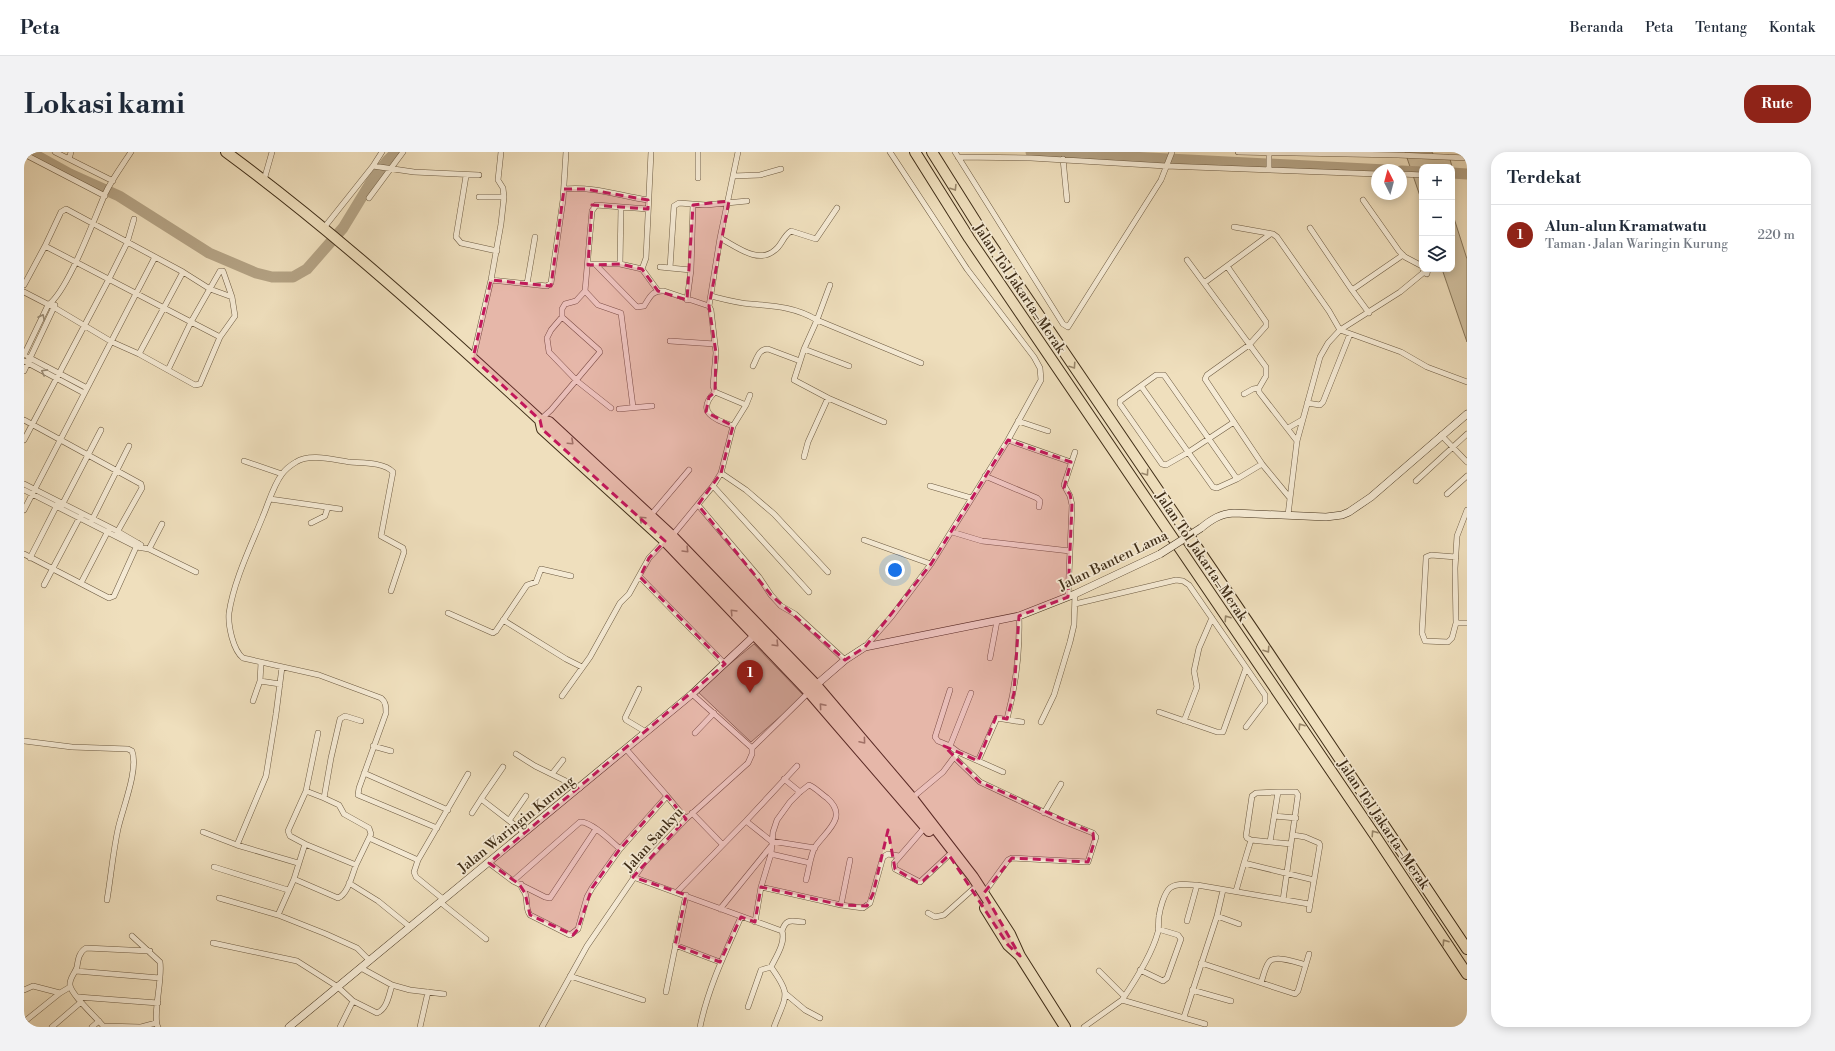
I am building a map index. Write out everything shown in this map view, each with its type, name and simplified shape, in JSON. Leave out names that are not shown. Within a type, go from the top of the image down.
[{"type":"highway","points":[[226,152],[288,198],[473,358],[540,420],[549,422],[650,515],[668,538],[755,635],[813,688],[949,855],[973,889],[1008,945],[1020,956]]},
{"type":"highway","name":"Jalan Tol Jakarta–Merak","points":[[933,154],[981,230],[1282,673],[1467,949]]},
{"type":"highway","name":"Jalan Tol Jakarta–Merak","points":[[917,156],[969,238],[1363,817],[1467,974]]},
{"type":"highway","points":[[540,420],[542,429],[668,538],[813,688],[912,798],[984,893],[1010,934],[1020,956],[1065,1027]]},
{"type":"main road","name":"Jalan Banten Lama","points":[[813,688],[845,660],[865,647],[1019,616],[1075,594],[1160,554],[1221,514],[1260,513],[1326,517],[1342,515],[1371,497],[1467,414]]},
{"type":"main road","name":"Jalan Waringin Kurung","points":[[288,1027],[580,788],[692,694],[755,635]]},
{"type":"street","points":[[55,152],[112,182]]},
{"type":"street","points":[[69,159],[71,152]]},
{"type":"street","points":[[58,377],[31,358],[24,355],[48,305],[55,300],[76,262],[112,182],[131,152]]},
{"type":"street","points":[[264,180],[272,152]]},
{"type":"street","points":[[324,230],[375,167],[382,152]]},
{"type":"street","points":[[369,198],[388,168],[403,152]]},
{"type":"street","points":[[473,358],[492,280],[497,251],[504,198],[503,188],[498,180],[501,152]]},
{"type":"street","points":[[492,280],[547,286],[551,283],[564,189],[566,152]]},
{"type":"street","points":[[642,269],[646,258],[651,152]]},
{"type":"street","points":[[698,152],[698,178]]},
{"type":"street","points":[[738,152],[729,202],[720,238],[709,306],[711,310],[716,369],[713,386],[715,392],[746,405]]},
{"type":"street","points":[[865,647],[892,616],[931,564],[1008,440],[1041,380],[1040,368],[1038,364],[967,269],[890,152]]},
{"type":"street","points":[[956,154],[1063,324],[1068,327],[1161,180],[1172,152]]},
{"type":"street","points":[[1238,152],[1269,156],[1416,154],[1467,158]]},
{"type":"street","points":[[956,154],[1166,166],[1269,167],[1371,174]]},
{"type":"street","points":[[25,156],[106,194]]},
{"type":"street","points":[[1269,156],[1269,167]]},
{"type":"street","points":[[1063,160],[1067,200]]},
{"type":"street","points":[[375,167],[414,172],[466,176],[479,175]]},
{"type":"street","points":[[733,176],[760,175],[781,170]]},
{"type":"street","points":[[1407,174],[1419,175]]},
{"type":"street","points":[[466,176],[456,237],[461,243],[497,251]]},
{"type":"street","points":[[564,189],[590,189],[648,200]]},
{"type":"street","points":[[479,197],[504,198]]},
{"type":"street","points":[[670,268],[673,207],[679,203],[693,205],[748,200]]},
{"type":"street","points":[[1363,200],[1403,255],[1419,264]]},
{"type":"street","points":[[611,408],[577,381],[551,357],[547,346],[547,338],[551,330],[562,317],[562,309],[564,304],[576,301],[585,291],[592,211],[594,207],[596,205],[648,210]]},
{"type":"street","points":[[688,300],[691,270],[693,205]]},
{"type":"street","points":[[620,264],[621,207]]},
{"type":"street","points":[[720,238],[753,255],[767,255],[776,250],[786,234],[791,231],[816,239],[837,208]]},
{"type":"street","points":[[24,285],[61,212],[66,209],[155,257],[210,289],[232,298]]},
{"type":"street","points":[[24,440],[109,279],[126,242],[134,220]]},
{"type":"street","points":[[1234,227],[1269,235],[1273,234],[1277,237],[1340,330],[1401,352],[1427,367],[1467,382]]},
{"type":"street","points":[[1310,228],[1352,290],[1370,313]]},
{"type":"street","points":[[1204,283],[1269,235]]},
{"type":"street","points":[[527,284],[536,237]]},
{"type":"street","points":[[45,246],[220,337]]},
{"type":"street","points":[[1352,290],[1403,255]]},
{"type":"street","points":[[24,510],[155,257]]},
{"type":"street","points":[[1188,260],[1249,344],[1267,372],[1259,388],[1259,392],[1288,428],[1296,441]]},
{"type":"street","points":[[588,264],[620,264],[642,269],[658,290]]},
{"type":"street","points":[[596,265],[637,306],[644,306],[654,292],[658,290],[709,306]]},
{"type":"street","points":[[1227,266],[1266,322],[1266,326],[1264,330],[1249,344],[1207,375],[1205,379],[1262,464],[1290,498]]},
{"type":"street","points":[[660,267],[691,270]]},
{"type":"street","points":[[24,292],[85,325],[112,342],[139,354],[195,385],[200,384],[220,337],[235,316],[232,298],[223,272],[220,271],[191,322],[168,370]]},
{"type":"street","points":[[139,354],[182,272]]},
{"type":"street","points":[[1288,515],[1296,441],[1320,357],[1328,343],[1340,330],[1370,313],[1400,292],[1422,272]]},
{"type":"street","points":[[830,285],[804,349],[794,380],[828,398],[884,422]]},
{"type":"street","points":[[585,291],[598,305],[621,313],[633,407]]},
{"type":"street","points":[[711,296],[750,304],[780,306],[809,315],[817,320],[921,363]]},
{"type":"street","points":[[24,371],[26,362],[31,358],[55,308],[55,300]]},
{"type":"street","points":[[540,420],[599,355],[599,350],[562,317]]},
{"type":"street","points":[[1307,403],[1320,405],[1322,403],[1350,334]]},
{"type":"street","points":[[670,341],[714,344]]},
{"type":"street","points":[[753,366],[760,351],[768,348],[800,361]]},
{"type":"street","points":[[804,349],[849,366]]},
{"type":"street","points":[[26,362],[86,391]]},
{"type":"street","points":[[1234,422],[1209,437],[1187,453],[1168,464],[1162,464],[1120,404],[1122,398],[1156,375],[1164,375],[1209,437],[1237,479]]},
{"type":"street","points":[[1141,386],[1187,453],[1214,488],[1237,479],[1262,464]]},
{"type":"street","points":[[1244,394],[1253,389],[1259,388]]},
{"type":"street","points":[[715,392],[710,397],[706,410],[716,419],[733,426]]},
{"type":"street","points":[[562,696],[595,648],[620,603],[626,598],[649,558],[698,505],[713,486],[721,473],[733,426],[746,405],[750,395]]},
{"type":"street","points":[[804,457],[808,442],[828,398]]},
{"type":"street","points":[[619,408],[652,406]]},
{"type":"street","points":[[24,420],[118,470],[142,486],[116,533]]},
{"type":"street","points":[[1288,428],[1302,420]]},
{"type":"street","points":[[1018,421],[1048,431]]},
{"type":"street","points":[[30,558],[102,430]]},
{"type":"street","points":[[1416,481],[1467,434]]},
{"type":"street","points":[[1441,435],[1467,462]]},
{"type":"street","points":[[1008,440],[1071,462]]},
{"type":"street","points":[[92,521],[129,446]]},
{"type":"street","points":[[1068,597],[1072,505],[1070,496],[1064,486],[1075,452]]},
{"type":"street","points":[[391,591],[404,552],[403,548],[381,536],[393,472],[390,468],[381,466],[315,458],[297,461],[282,474],[270,499],[234,592],[229,615],[231,633],[239,655],[243,658],[319,675],[381,698],[386,704],[386,713],[359,788],[359,797],[437,828]]},
{"type":"street","points":[[244,461],[282,474]]},
{"type":"street","points":[[650,515],[689,470]]},
{"type":"street","points":[[721,473],[746,490],[774,514],[828,572]]},
{"type":"street","points":[[985,476],[1037,498],[1040,501],[1039,507]]},
{"type":"street","points":[[1447,494],[1467,476]]},
{"type":"street","points":[[24,484],[33,492]]},
{"type":"street","points":[[713,486],[809,592]]},
{"type":"street","points":[[930,486],[971,498]]},
{"type":"street","points":[[24,490],[33,492],[142,547],[196,572]]},
{"type":"street","points":[[270,499],[340,509]]},
{"type":"street","points":[[698,505],[759,577],[771,595],[845,660]]},
{"type":"street","points":[[311,523],[325,516],[328,507]]},
{"type":"street","points":[[1456,557],[1431,555],[1426,557],[1422,636],[1425,641],[1448,642],[1452,638],[1456,623],[1457,536],[1467,510]]},
{"type":"street","points":[[44,585],[51,569],[81,515]]},
{"type":"street","points":[[24,555],[109,598],[112,598],[142,547],[162,524]]},
{"type":"street","points":[[81,584],[109,530]]},
{"type":"street","points":[[952,532],[982,541],[1070,551]]},
{"type":"street","points":[[864,540],[931,564]]},
{"type":"street","points":[[448,613],[493,633],[527,585],[536,582],[541,569],[571,576]]},
{"type":"street","points":[[640,576],[725,664]]},
{"type":"street","points":[[1075,604],[1176,580],[1183,580],[1189,585],[1265,695],[1265,699],[1246,727]]},
{"type":"street","points":[[1041,722],[1054,695],[1070,642],[1074,625],[1075,594]]},
{"type":"street","points":[[1007,719],[1014,693],[1020,640],[1019,616]]},
{"type":"street","points":[[1184,721],[1197,687],[1194,671],[1199,648],[1212,618]]},
{"type":"street","points":[[503,620],[566,659],[582,667]]},
{"type":"street","points":[[990,658],[997,621]]},
{"type":"street","points":[[1456,623],[1467,623]]},
{"type":"street","points":[[253,701],[260,681],[261,663]]},
{"type":"street","points":[[237,845],[266,776],[282,667]]},
{"type":"street","points":[[1159,712],[1217,732],[1223,732],[1246,668]]},
{"type":"street","points":[[260,681],[280,684]]},
{"type":"street","name":"Jalan Sankyu","points":[[542,1027],[587,946],[644,863],[692,813],[748,763],[752,754],[752,748],[813,688]]},
{"type":"street","points":[[639,690],[625,718],[646,732]]},
{"type":"street","points":[[950,690],[935,737],[938,741],[950,746],[958,752],[1003,772]]},
{"type":"street","points":[[950,746],[971,693]]},
{"type":"street","points":[[692,694],[752,748]]},
{"type":"street","points":[[695,733],[714,713]]},
{"type":"street","points":[[324,798],[340,719],[345,716],[361,721]]},
{"type":"street","points":[[978,761],[995,720],[998,717],[1022,722]]},
{"type":"street","points":[[318,733],[306,791],[288,832],[290,836],[306,844],[356,865]]},
{"type":"street","points":[[24,741],[72,747],[128,749],[132,751],[133,768],[131,783],[118,831],[107,900]]},
{"type":"street","points":[[373,746],[391,751]]},
{"type":"street","points":[[626,749],[686,819]]},
{"type":"street","points":[[912,798],[943,772],[958,752]]},
{"type":"street","points":[[516,754],[580,788]]},
{"type":"street","points":[[955,758],[980,782],[1044,813],[1095,834],[1096,837],[1088,862],[1012,858],[1008,860],[984,893]]},
{"type":"street","points":[[552,774],[563,760]]},
{"type":"street","points":[[677,892],[797,766]]},
{"type":"street","points":[[472,813],[503,767]]},
{"type":"street","points":[[364,773],[448,810]]},
{"type":"street","points":[[468,774],[418,860],[414,875],[486,939]]},
{"type":"street","points":[[784,779],[800,792]]},
{"type":"street","points":[[1044,813],[1061,784]]},
{"type":"street","points":[[755,922],[761,887],[771,854],[773,832],[780,815],[807,785],[812,787],[831,802],[836,809],[837,815],[829,831],[815,848],[806,880]]},
{"type":"street","points":[[294,879],[338,898],[342,897],[371,834],[370,828],[344,814],[339,805],[306,791]]},
{"type":"street","points":[[1283,900],[1296,818],[1298,795],[1296,792],[1256,792],[1252,796],[1246,838],[1251,840],[1291,844]]},
{"type":"street","points":[[1270,842],[1278,792]]},
{"type":"street","points":[[510,819],[526,796]]},
{"type":"street","points":[[521,884],[521,889],[525,893],[530,915],[570,935],[573,935],[578,929],[587,897],[592,888],[620,849],[667,796]]},
{"type":"street","points":[[481,798],[510,819],[525,833]]},
{"type":"street","points":[[692,813],[722,844]]},
{"type":"street","points":[[1274,816],[1296,818]]},
{"type":"street","points":[[746,821],[772,843],[815,848]]},
{"type":"street","points":[[513,881],[580,822],[583,822],[596,829],[620,849]]},
{"type":"street","points":[[926,826],[899,856],[894,863],[895,869],[920,882],[935,870],[949,855]]},
{"type":"street","points":[[489,862],[513,881],[545,897],[552,897],[596,829]]},
{"type":"street","points":[[203,832],[237,845],[298,863]]},
{"type":"street","points":[[1084,1027],[1123,998],[1140,970],[1158,929],[1159,916],[1169,889],[1179,885],[1197,885],[1283,900],[1309,907],[1319,842],[1293,835]]},
{"type":"street","points":[[369,838],[418,860]]},
{"type":"street","points":[[1236,891],[1251,840]]},
{"type":"street","points":[[720,909],[772,843]]},
{"type":"street","points":[[278,915],[294,879],[298,863],[306,844]]},
{"type":"street","points":[[771,854],[810,863]]},
{"type":"street","points":[[761,887],[841,905],[854,907],[867,906],[870,903],[873,894],[883,857],[888,854],[899,856]]},
{"type":"street","points":[[841,905],[850,860]]},
{"type":"street","points":[[1244,863],[1314,880]]},
{"type":"street","points":[[214,867],[288,890]]},
{"type":"street","points":[[633,877],[782,931]]},
{"type":"street","points":[[349,883],[378,901],[410,927]]},
{"type":"street","points":[[1187,921],[1197,885]]},
{"type":"street","points":[[928,913],[935,916],[944,915],[973,889]]},
{"type":"street","points":[[1184,1017],[1217,916],[1223,890]]},
{"type":"street","points":[[666,992],[674,945],[686,895]]},
{"type":"street","points":[[218,898],[278,915],[326,934],[357,948],[370,961]]},
{"type":"street","points":[[1217,916],[1239,924]]},
{"type":"street","points":[[700,1027],[707,998],[720,962],[741,917]]},
{"type":"street","points":[[771,967],[782,942],[784,935],[782,931],[784,924],[787,922],[803,922]]},
{"type":"street","points":[[1140,970],[1163,981],[1167,978],[1181,939],[1178,935],[1158,929]]},
{"type":"street","points":[[132,936],[150,951],[160,962],[157,1025],[141,1027],[103,1027],[70,987],[70,982],[76,971],[80,955],[85,949],[150,951]]},
{"type":"street","points":[[214,942],[297,961],[338,987],[363,1008],[377,1013],[380,1012],[387,1001],[392,985]]},
{"type":"street","points":[[674,945],[720,962]]},
{"type":"street","points":[[1201,963],[1295,994],[1298,991],[1309,954]]},
{"type":"street","points":[[1260,983],[1269,961],[1273,959],[1283,959],[1306,965]]},
{"type":"street","points":[[771,967],[782,982],[786,994],[805,1010],[820,1018]]},
{"type":"street","points":[[748,1007],[760,970],[771,967]]},
{"type":"street","points":[[361,968],[392,985],[444,994]]},
{"type":"street","points":[[76,971],[160,978]]},
{"type":"street","points":[[1099,971],[1123,998],[1205,1024]]},
{"type":"street","points":[[570,976],[643,1000]]},
{"type":"street","points":[[24,990],[33,986],[60,992]]},
{"type":"street","points":[[24,1022],[60,992],[70,987]]},
{"type":"street","points":[[1192,990],[1231,1001]]},
{"type":"street","points":[[420,1027],[428,992]]},
{"type":"street","points":[[774,1027],[786,994]]},
{"type":"street","points":[[78,997],[158,1003]]},
{"type":"street","points":[[340,1027],[353,1001]]},
{"type":"street","points":[[52,1027],[82,1002]]},
{"type":"street","points":[[92,1027],[99,1021]]},
{"type":"highlighted area","points":[[564,189],[585,189],[648,200],[648,209],[592,205],[588,265],[620,264],[642,269],[658,291],[687,300],[693,205],[729,201],[709,306],[716,353],[715,392],[709,397],[706,412],[733,426],[721,473],[698,505],[771,595],[845,660],[865,647],[931,564],[1008,440],[1071,462],[1064,488],[1070,494],[1072,505],[1068,597],[1019,616],[1014,693],[1007,719],[996,717],[978,761],[944,746],[980,782],[1093,833],[1094,843],[1088,862],[1012,858],[984,893],[1020,956],[1008,945],[949,855],[923,881],[917,882],[895,869],[888,830],[873,894],[867,906],[841,905],[761,887],[755,922],[741,917],[720,962],[675,945],[686,895],[633,877],[686,819],[667,796],[620,849],[592,888],[578,929],[573,935],[530,915],[525,893],[519,884],[489,863],[725,664],[640,577],[649,558],[665,541],[542,429],[540,420],[473,358],[491,280],[551,286]]},
{"type":"shaded area","points":[[1405,152],[1432,152],[1434,156],[1449,155],[1451,164],[1419,164],[1419,193]]},
{"type":"shaded area","points":[[1455,221],[1467,259],[1467,342],[1443,272],[1455,272]]},
{"type":"shaded area","points":[[754,644],[804,696],[751,742],[697,691]]},
{"type":"waterway","points":[[30,152],[70,174],[119,196],[209,253],[256,273],[272,277],[293,277],[307,269],[343,228],[371,182],[396,152]]},
{"type":"waterway","points":[[1031,152],[1371,169]]},
{"type":"waterway","points":[[1407,171],[1419,172]]},
{"type":"waterway","points":[[1455,173],[1467,174]]},
{"type":"place","name":"Alun-alun Kramatwatu","points":[[750,693]]}]
